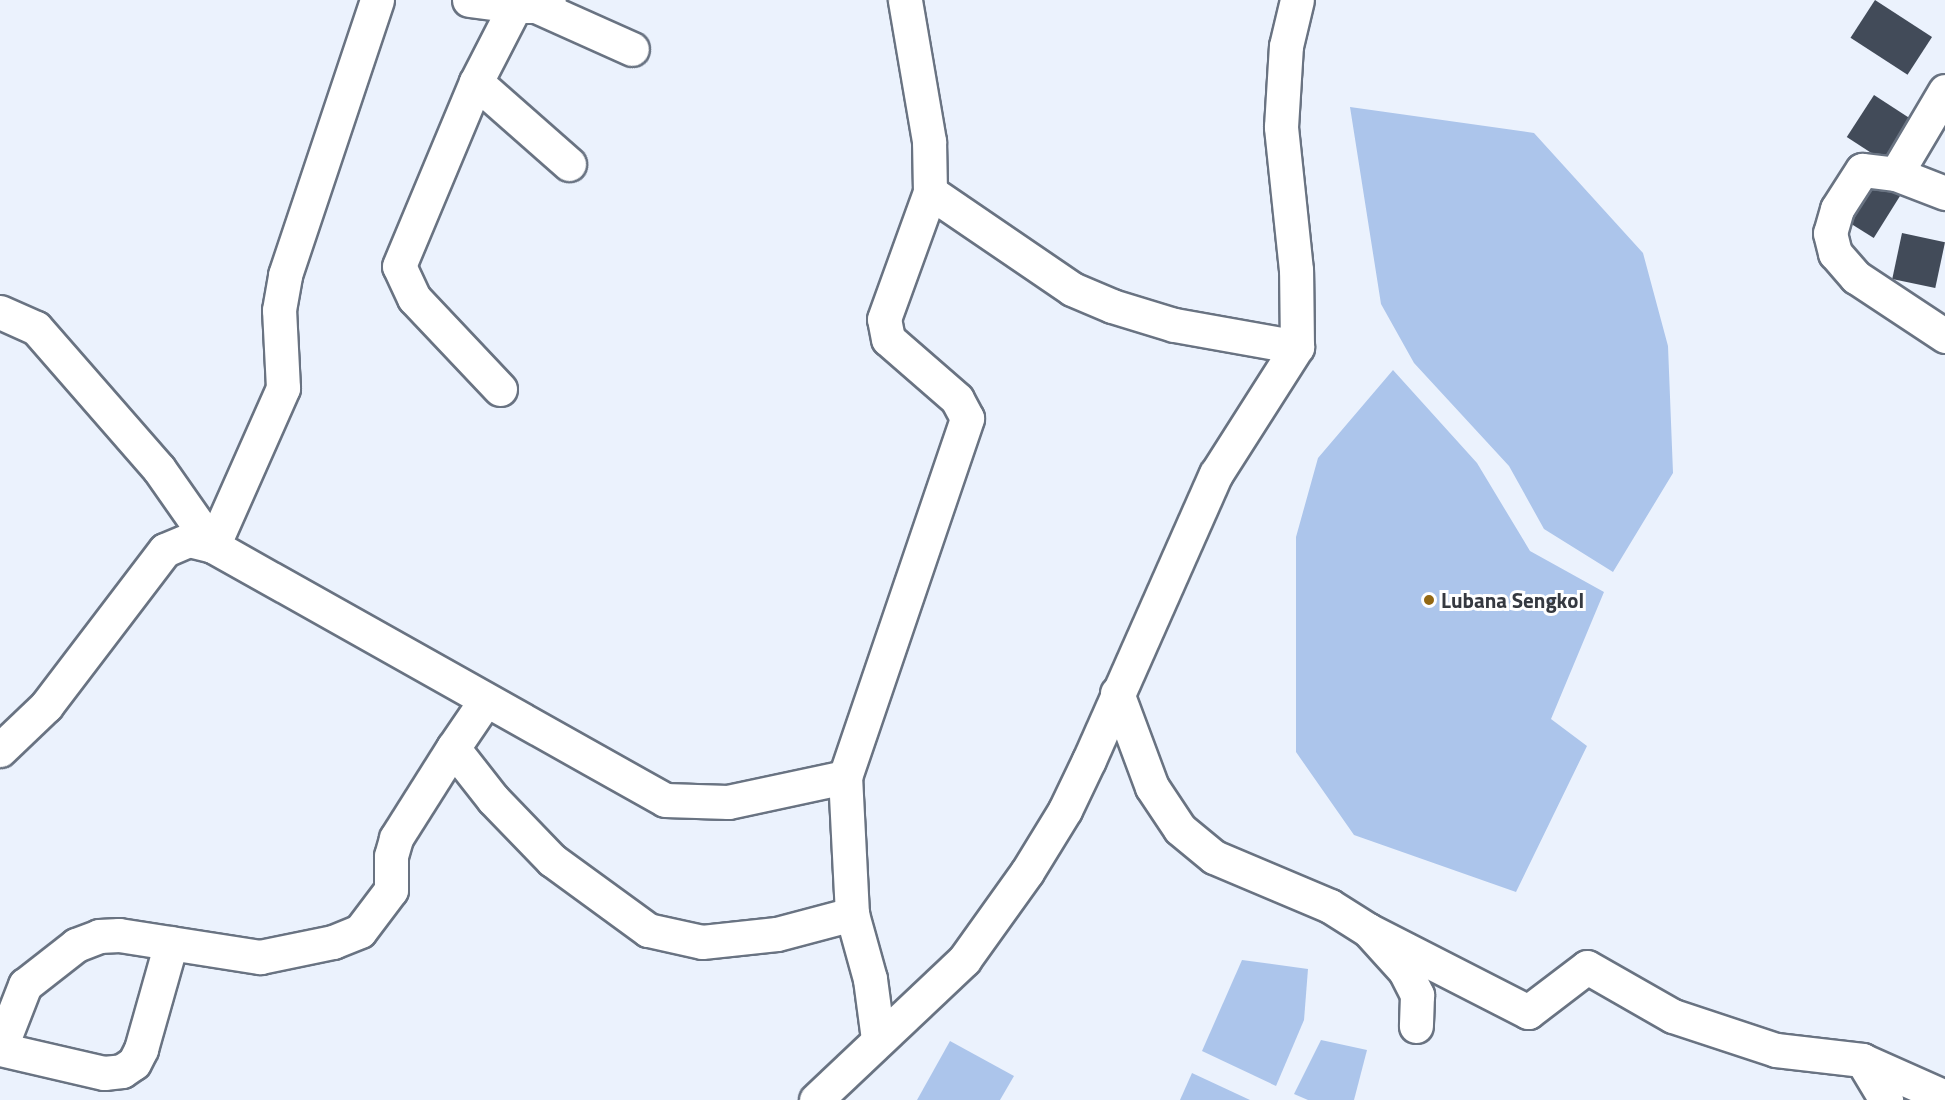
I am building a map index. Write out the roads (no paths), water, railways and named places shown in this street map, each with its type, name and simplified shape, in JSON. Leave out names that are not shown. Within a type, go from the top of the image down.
[{"type":"street","points":[[213,546],[283,388],[279,309],[285,275],[377,0]]},
{"type":"street","points":[[469,0],[533,4],[632,49]]},
{"type":"street","points":[[878,1039],[870,979],[852,914],[846,777],[968,418],[957,399],[888,339],[884,319],[930,192],[928,141],[905,0]]},
{"type":"street","points":[[816,1100],[878,1039],[930,996],[964,960],[999,914],[1065,810],[1216,474],[1297,347],[1296,270],[1281,127],[1286,46],[1297,0]]},
{"type":"street","points":[[500,390],[414,298],[399,266],[476,82],[533,4]]},
{"type":"street","points":[[476,82],[569,164]]},
{"type":"street","points":[[1896,174],[1945,91]]},
{"type":"street","points":[[1945,193],[1896,174],[1862,170],[1831,220],[1835,253],[1856,277],[1945,336]]},
{"type":"street","points":[[930,192],[1072,289],[1112,306],[1174,325],[1297,347]]},
{"type":"street","points":[[0,312],[36,328],[159,469],[213,546]]},
{"type":"street","points":[[0,750],[46,706],[165,550],[189,540],[213,546],[665,801],[728,802],[846,777]]},
{"type":"street","points":[[1117,693],[1152,787],[1180,829],[1214,857],[1330,906],[1368,930],[1528,1012],[1587,967],[1672,1016],[1776,1050],[1862,1060],[1932,1095]]},
{"type":"street","points":[[171,943],[141,1049],[134,1063],[122,1071],[104,1073],[0,1049],[25,985],[76,945],[119,935],[171,943],[261,957],[333,942],[360,931],[391,890],[391,855],[396,838],[485,701]]},
{"type":"street","points":[[453,748],[493,799],[552,860],[648,930],[702,942],[777,934],[852,914]]},
{"type":"street","points":[[1368,930],[1405,970],[1417,995],[1416,1026]]},
{"type":"street","points":[[1862,1060],[1886,1100]]},
{"type":"water","points":[[1350,107],[1534,133],[1643,253],[1668,346],[1673,473],[1613,572],[1544,529],[1509,466],[1414,363],[1381,304]]},
{"type":"water","points":[[1393,370],[1477,463],[1530,551],[1604,592],[1551,719],[1587,746],[1516,892],[1354,835],[1296,752],[1296,537],[1318,458]]},
{"type":"water","points":[[1242,960],[1308,969],[1304,1020],[1276,1086],[1202,1051]]},
{"type":"water","points":[[1321,1040],[1367,1050],[1354,1100],[1308,1100],[1294,1094]]},
{"type":"water","points":[[950,1041],[1014,1076],[1000,1100],[917,1100]]},
{"type":"water","points":[[1192,1073],[1250,1100],[1180,1100]]},
{"type":"place","name":"Lubana Sengkol","points":[[1429,600]]}]
